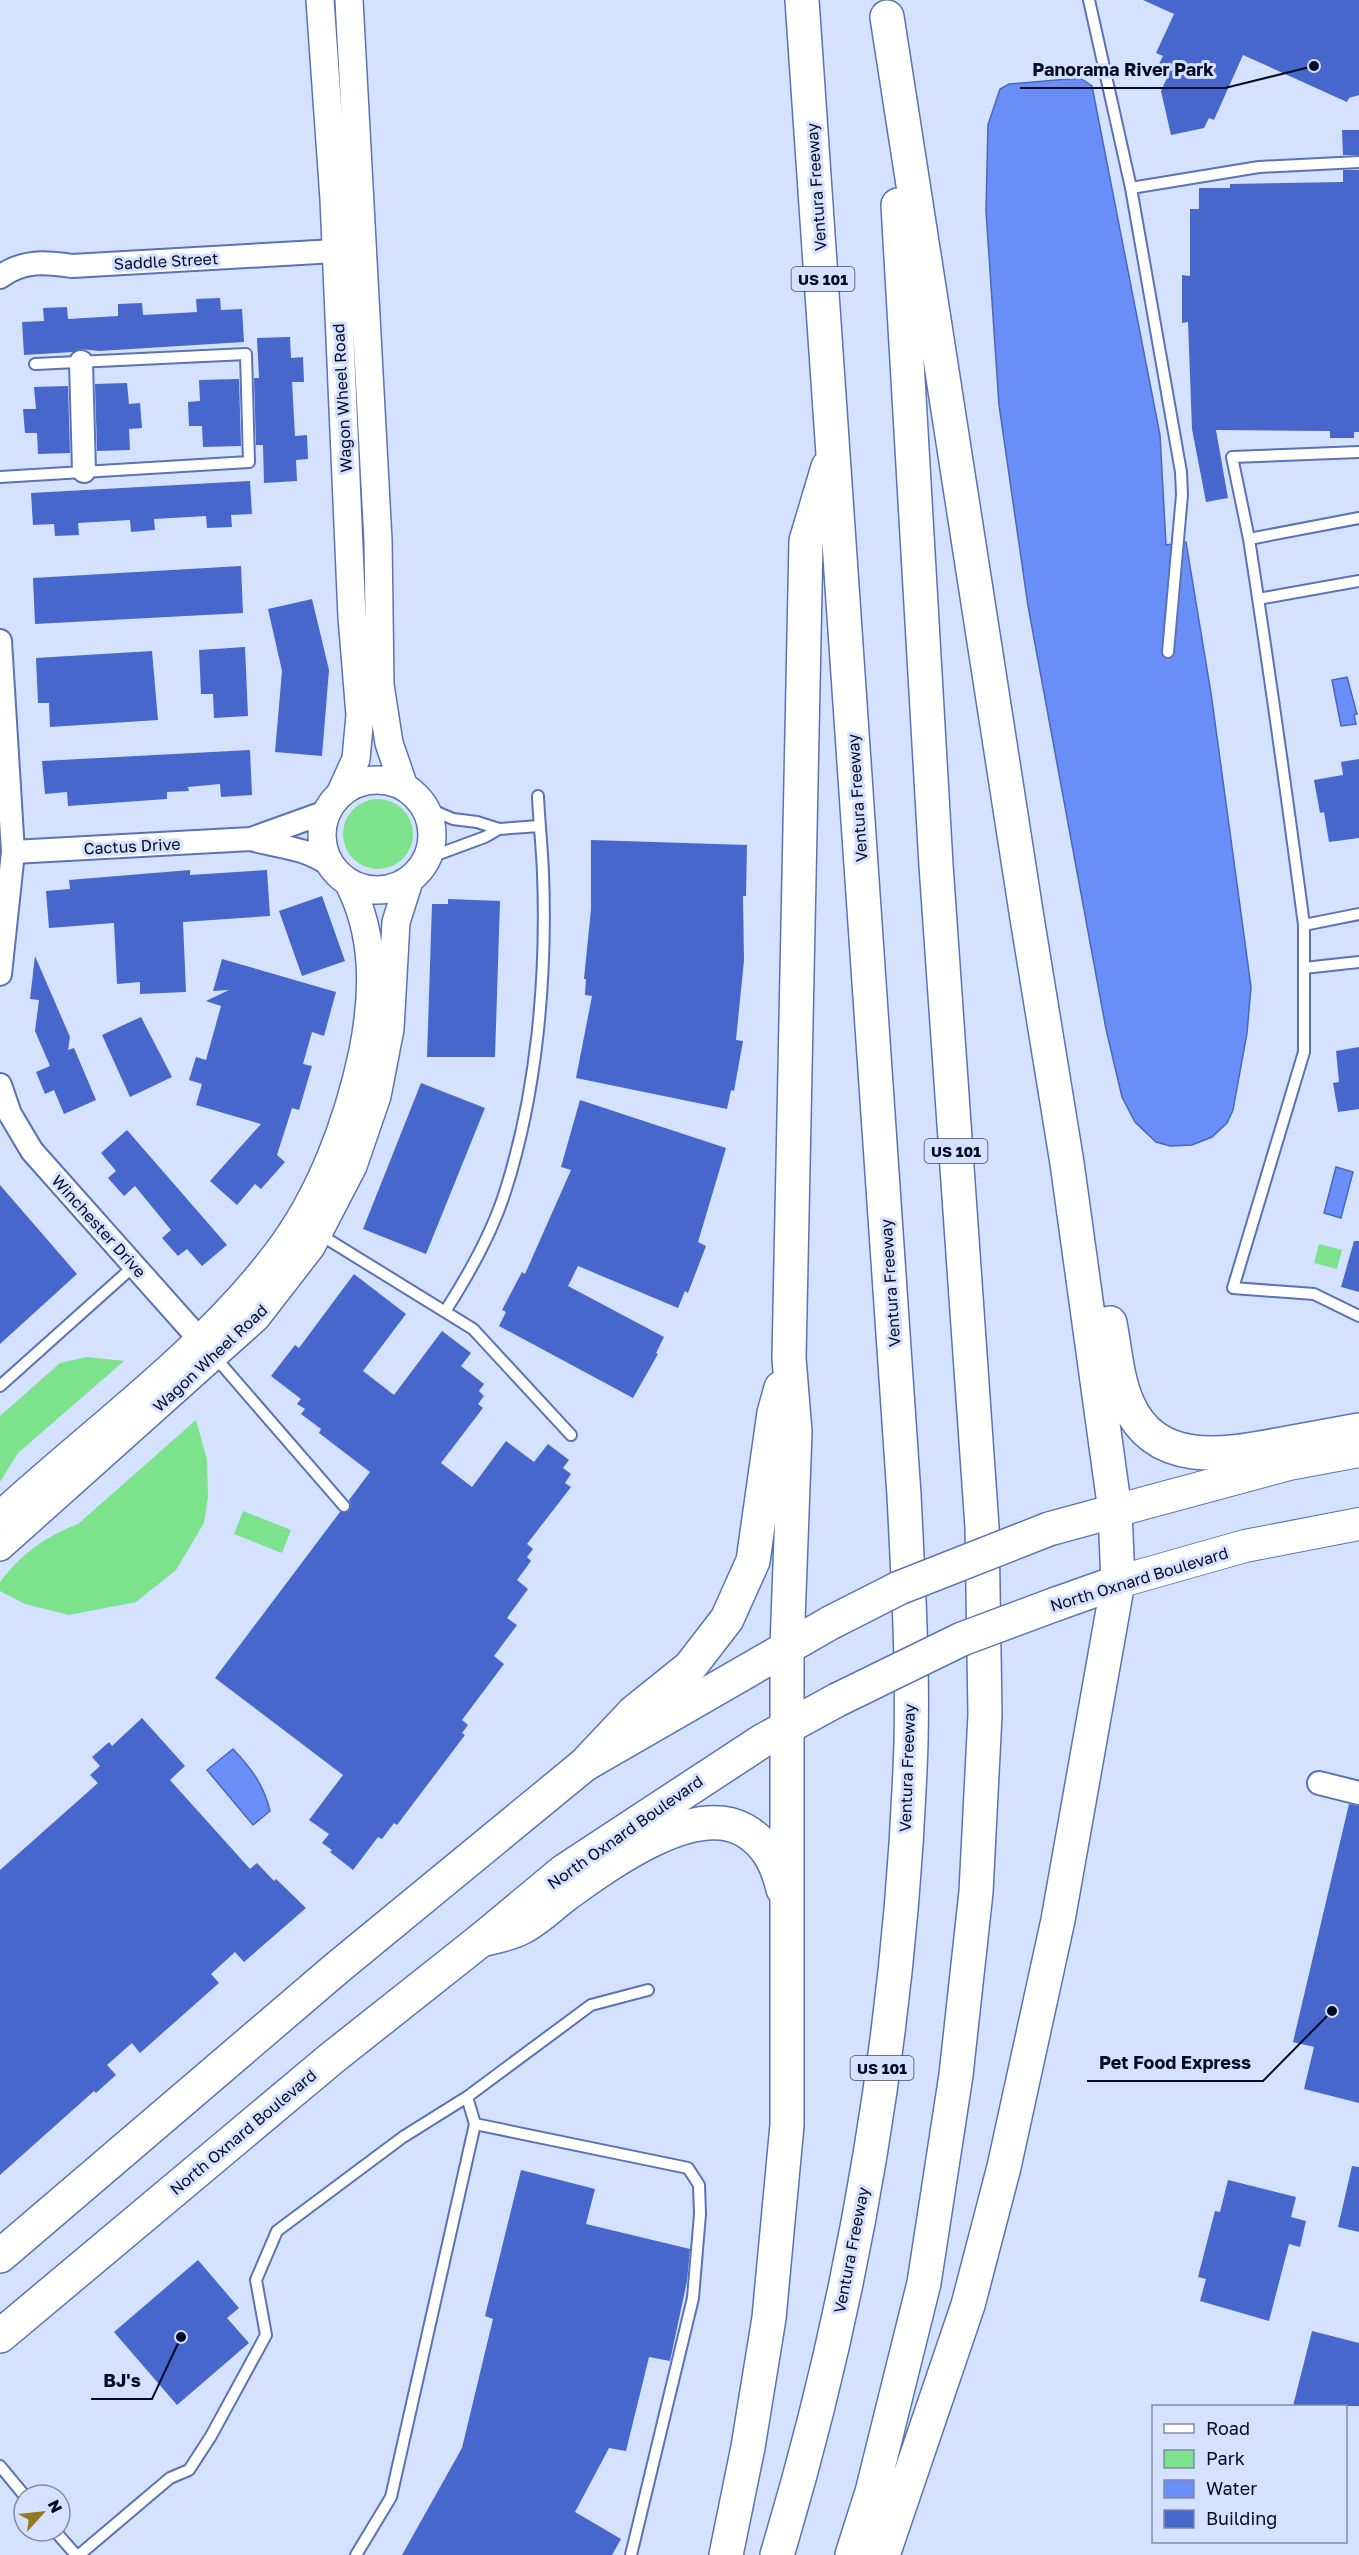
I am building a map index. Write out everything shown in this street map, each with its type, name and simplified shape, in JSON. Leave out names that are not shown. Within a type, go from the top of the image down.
[{"type":"main road","name":"Ventura Freeway","points":[[777,2555],[826,2377],[854,2244],[878,2101],[896,1953],[911,1741],[903,1495],[834,445],[802,0]]},
{"type":"main road","points":[[883,2555],[968,2305],[1004,2167],[1058,1920],[1118,1582],[1115,1511],[1067,1162],[886,8]]},
{"type":"main road","name":"US 101","points":[[852,2555],[872,2492],[924,2283],[956,2075],[973,1915],[985,1715],[982,1527],[935,841],[886,8]]},
{"type":"main road","points":[[726,2555],[748,2446],[771,2295],[787,2125],[788,1647],[795,1432],[789,1358],[806,541],[834,445]]},
{"type":"main road","points":[[1067,1162],[1089,1220],[1124,1393],[1129,1406],[1146,1430],[1156,1439],[1184,1451],[1226,1455],[1359,1430]]},
{"type":"main road","points":[[0,2256],[337,1968],[584,1765],[634,1712],[690,1667],[727,1619],[753,1561],[774,1413],[789,1358]]},
{"type":"main road","points":[[584,1765],[830,1623],[900,1588],[1049,1529],[1289,1464],[1359,1451]]},
{"type":"main road","name":"North Oxnard Boulevard","points":[[0,2336],[332,2058],[564,1871],[658,1806],[789,1726],[837,1700],[962,1640],[1118,1582],[1245,1546],[1359,1524]]},
{"type":"main road","points":[[481,1940],[521,1928],[613,1863],[662,1836],[702,1822],[733,1824],[753,1835],[770,1852],[780,1876],[789,1918]]},
{"type":"street","name":"Wagon Wheel Road","points":[[320,0],[335,251],[352,617],[360,715],[356,759],[334,802]]},
{"type":"street","name":"Wagon Wheel Road","points":[[349,0],[378,540],[380,685],[389,743],[404,787]]},
{"type":"street","name":"Saddle Street","points":[[0,277],[12,268],[30,263],[72,266],[335,251]]},
{"type":"street","points":[[81,362],[84,471]]},
{"type":"street","points":[[0,641],[14,852],[0,974]]},
{"type":"street","points":[[372,780],[388,781],[404,787],[425,807],[431,824],[432,841],[428,858],[409,881],[395,888],[380,891],[349,884],[330,865],[323,848],[322,830],[334,802],[356,784],[372,780]]},
{"type":"street","name":"Cactus Drive","points":[[251,839],[334,802]]},
{"type":"street","name":"Cactus Drive","points":[[14,852],[251,839],[278,847],[302,849],[330,865]]},
{"type":"street","name":"Wagon Wheel Road","points":[[0,1515],[207,1348],[263,1310],[285,1284],[319,1234],[352,1167],[377,1096],[390,1029],[396,922],[409,881]]},
{"type":"street","name":"Wagon Wheel Road","points":[[0,1547],[207,1348],[239,1299],[278,1253],[321,1179],[347,1109],[366,1032],[371,974],[366,924],[349,884]]},
{"type":"street","name":"Winchester Drive","points":[[0,1084],[10,1114],[32,1150],[207,1348]]},
{"type":"street","points":[[1319,1783],[1359,1793]]},
{"type":"lane","points":[[1089,0],[1131,188],[1181,472],[1182,495],[1168,652]]},
{"type":"lane","points":[[1131,188],[1259,166],[1359,162]]},
{"type":"lane","points":[[0,477],[249,462],[246,354],[35,364]]},
{"type":"lane","points":[[1359,452],[1232,457],[1250,539],[1304,925],[1304,1052],[1233,1288],[1314,1294],[1359,1317]]},
{"type":"lane","points":[[1250,539],[1359,518]]},
{"type":"lane","points":[[1258,599],[1359,581]]},
{"type":"lane","points":[[447,1310],[464,1282],[495,1217],[520,1139],[532,1080],[542,967],[543,873],[538,796]]},
{"type":"lane","points":[[425,807],[453,819],[477,822],[499,829],[539,826]]},
{"type":"lane","points":[[428,858],[485,837],[499,829]]},
{"type":"lane","points":[[1304,925],[1359,914]]},
{"type":"lane","points":[[1304,968],[1359,962]]},
{"type":"lane","points":[[319,1234],[447,1310],[485,1339],[571,1435]]},
{"type":"lane","points":[[0,1386],[134,1266]]},
{"type":"lane","points":[[207,1348],[344,1506]]},
{"type":"lane","points":[[66,2543],[77,2555],[170,2478],[189,2470],[211,2436],[266,2335],[256,2280],[278,2231],[403,2137],[467,2097],[591,2005],[648,1990]]},
{"type":"lane","points":[[356,2555],[391,2497],[475,2124],[467,2097]]},
{"type":"lane","points":[[475,2124],[688,2168],[699,2184],[700,2214],[693,2298],[631,2555]]},
{"type":"lane","points":[[0,2466],[14,2483]]},
{"type":"green space","points":[[385,799],[398,805],[407,814],[411,820],[413,834],[411,848],[403,859],[392,867],[371,869],[353,859],[345,848],[343,827],[353,809],[364,801]]},
{"type":"green space","points":[[1319,1244],[1342,1250],[1337,1269],[1314,1263]]},
{"type":"green space","points":[[87,1357],[124,1361],[18,1453],[0,1482],[0,1416],[60,1363]]},
{"type":"green space","points":[[196,1420],[207,1460],[208,1497],[204,1523],[176,1570],[136,1602],[69,1615],[25,1604],[0,1591],[0,1582],[25,1555],[55,1534],[78,1524]]},
{"type":"green space","points":[[243,1511],[291,1530],[282,1553],[234,1534]]},
{"type":"water","points":[[1080,78],[1092,86],[1160,435],[1166,545],[1186,542],[1211,693],[1251,987],[1247,1033],[1233,1110],[1227,1123],[1212,1137],[1192,1145],[1170,1146],[1156,1142],[1135,1122],[1122,1097],[1106,1029],[1028,606],[999,405],[986,211],[988,125],[1000,89],[1009,84]]},
{"type":"water","points":[[1347,677],[1357,714],[1354,715],[1356,724],[1341,726],[1332,680]]},
{"type":"water","points":[[1336,1167],[1353,1172],[1341,1218],[1324,1213]]},
{"type":"water","points":[[233,1749],[256,1777],[270,1811],[253,1825],[207,1770]]},
{"type":"building","points":[[1143,0],[1359,0],[1359,95],[1349,98],[1347,102],[1243,55],[1214,120],[1209,118],[1204,128],[1171,135],[1161,91],[1171,69],[1159,64],[1163,56],[1156,53],[1174,14]]},
{"type":"building","points":[[1342,130],[1359,130],[1359,155],[1343,155]]},
{"type":"building","points":[[1343,170],[1359,170],[1359,432],[1354,432],[1354,438],[1330,438],[1330,431],[1216,430],[1228,498],[1206,502],[1192,429],[1188,322],[1182,323],[1182,275],[1190,276],[1190,209],[1199,209],[1199,188],[1230,188],[1230,184],[1343,182]]},
{"type":"building","points":[[220,298],[221,310],[242,309],[244,342],[99,351],[80,349],[73,352],[24,355],[22,322],[44,321],[43,308],[67,307],[68,319],[118,316],[118,304],[142,303],[143,315],[180,313],[197,312],[196,299]]},
{"type":"building","points":[[290,337],[291,358],[303,357],[304,382],[292,382],[295,436],[307,435],[308,459],[296,460],[297,481],[264,483],[263,445],[256,445],[254,378],[259,378],[257,338]]},
{"type":"building","points":[[239,379],[241,446],[203,447],[202,426],[189,426],[188,402],[200,401],[199,380]]},
{"type":"building","points":[[127,383],[129,404],[140,403],[142,428],[129,429],[130,450],[97,451],[95,384]]},
{"type":"building","points":[[68,386],[70,453],[38,454],[37,433],[25,433],[23,409],[36,409],[34,387]]},
{"type":"building","points":[[250,481],[252,514],[231,515],[232,527],[207,528],[206,516],[154,519],[155,530],[131,532],[130,520],[78,523],[79,535],[55,536],[54,524],[33,525],[31,493]]},
{"type":"building","points":[[241,566],[243,613],[35,624],[33,578]]},
{"type":"building","points":[[312,599],[329,670],[322,756],[275,752],[282,671],[268,609]]},
{"type":"building","points":[[245,647],[248,716],[214,718],[213,694],[201,694],[199,650]]},
{"type":"building","points":[[152,651],[158,720],[50,727],[49,703],[38,703],[36,658]]},
{"type":"building","points":[[250,750],[252,795],[221,797],[220,784],[188,787],[189,791],[167,792],[167,799],[68,806],[67,792],[45,794],[42,761]]},
{"type":"building","points":[[1359,759],[1359,838],[1329,842],[1324,812],[1320,813],[1314,780],[1343,775],[1341,762]]},
{"type":"building","points":[[591,840],[747,845],[746,896],[743,896],[744,960],[736,1040],[743,1041],[734,1091],[731,1090],[727,1109],[576,1078],[592,996],[585,995],[586,979],[584,979],[591,909]]},
{"type":"building","points":[[190,870],[190,875],[267,870],[270,916],[183,922],[186,992],[140,994],[140,982],[117,984],[114,923],[49,928],[46,891],[70,889],[69,880]]},
{"type":"building","points":[[322,896],[345,961],[302,976],[279,911]]},
{"type":"building","points":[[448,899],[500,901],[495,1057],[427,1057],[432,904],[448,904]]},
{"type":"building","points":[[35,956],[70,1037],[68,1050],[74,1048],[96,1100],[64,1114],[54,1090],[45,1094],[36,1072],[50,1066],[35,1031],[39,1000],[30,999]]},
{"type":"building","points":[[222,959],[336,992],[324,1036],[312,1032],[303,1064],[312,1066],[299,1110],[292,1108],[277,1155],[285,1162],[261,1189],[255,1184],[237,1205],[210,1181],[261,1124],[196,1105],[202,1084],[189,1080],[196,1057],[206,1060],[221,1006],[206,1001],[229,990],[213,991]]},
{"type":"building","points":[[141,1017],[172,1077],[130,1097],[102,1035]]},
{"type":"building","points":[[1359,1047],[1359,1109],[1338,1112],[1333,1083],[1339,1082],[1336,1051]]},
{"type":"building","points":[[421,1083],[485,1108],[426,1254],[363,1229]]},
{"type":"building","points":[[580,1100],[726,1148],[698,1242],[706,1246],[688,1293],[685,1291],[678,1308],[578,1266],[568,1286],[664,1337],[656,1353],[658,1354],[633,1398],[499,1326],[506,1312],[502,1310],[522,1272],[525,1274],[571,1170],[561,1167]]},
{"type":"building","points":[[127,1130],[227,1245],[202,1266],[187,1249],[178,1256],[162,1238],[171,1230],[135,1186],[124,1196],[108,1178],[116,1171],[101,1153]]},
{"type":"building","points":[[0,1185],[77,1274],[0,1344]]},
{"type":"building","points":[[1354,1241],[1359,1241],[1359,1292],[1341,1287]]},
{"type":"building","points":[[354,1274],[406,1314],[363,1371],[394,1395],[442,1331],[471,1353],[461,1366],[484,1384],[479,1391],[484,1396],[478,1404],[483,1408],[441,1463],[472,1487],[506,1441],[534,1462],[548,1444],[569,1460],[563,1468],[571,1474],[565,1483],[571,1487],[527,1544],[533,1549],[527,1557],[531,1561],[517,1580],[528,1589],[507,1618],[517,1625],[494,1656],[504,1664],[462,1720],[468,1725],[462,1733],[465,1735],[397,1825],[394,1823],[382,1839],[378,1837],[353,1870],[322,1843],[329,1834],[309,1820],[343,1775],[215,1678],[340,1512],[349,1511],[351,1505],[349,1500],[370,1472],[319,1433],[321,1429],[301,1414],[305,1409],[297,1404],[301,1399],[271,1376],[295,1345],[299,1348]]},
{"type":"building","points":[[142,1718],[185,1766],[170,1780],[250,1869],[257,1863],[306,1908],[244,1962],[235,1952],[211,1974],[219,1983],[140,2053],[132,2043],[107,2065],[116,2075],[96,2093],[94,2091],[0,2175],[0,1870],[98,1783],[90,1775],[100,1766],[92,1757],[109,1742],[112,1746]]},
{"type":"building","points":[[1349,1804],[1359,1806],[1359,2103],[1304,2089],[1314,2047],[1293,2042]]},
{"type":"building","points":[[1352,2166],[1359,2167],[1359,2232],[1338,2227]]},
{"type":"building","points":[[521,2170],[595,2189],[586,2224],[690,2249],[687,2281],[670,2361],[649,2357],[626,2451],[609,2448],[575,2512],[621,2539],[612,2555],[402,2555],[462,2448],[493,2319],[485,2316]]},
{"type":"building","points":[[1228,2180],[1296,2197],[1291,2217],[1306,2221],[1300,2247],[1289,2244],[1269,2321],[1200,2301],[1206,2279],[1198,2277],[1215,2211],[1220,2212]]},
{"type":"building","points":[[198,2260],[239,2308],[227,2318],[249,2343],[177,2405],[114,2332]]},
{"type":"building","points":[[1312,2331],[1359,2343],[1359,2406],[1293,2405]]},
{"type":"place","name":"Panorama River Park","points":[[1314,66]]},
{"type":"place","name":"Pet Food Express","points":[[1332,2011]]},
{"type":"place","name":"BJ's","points":[[181,2337]]}]
